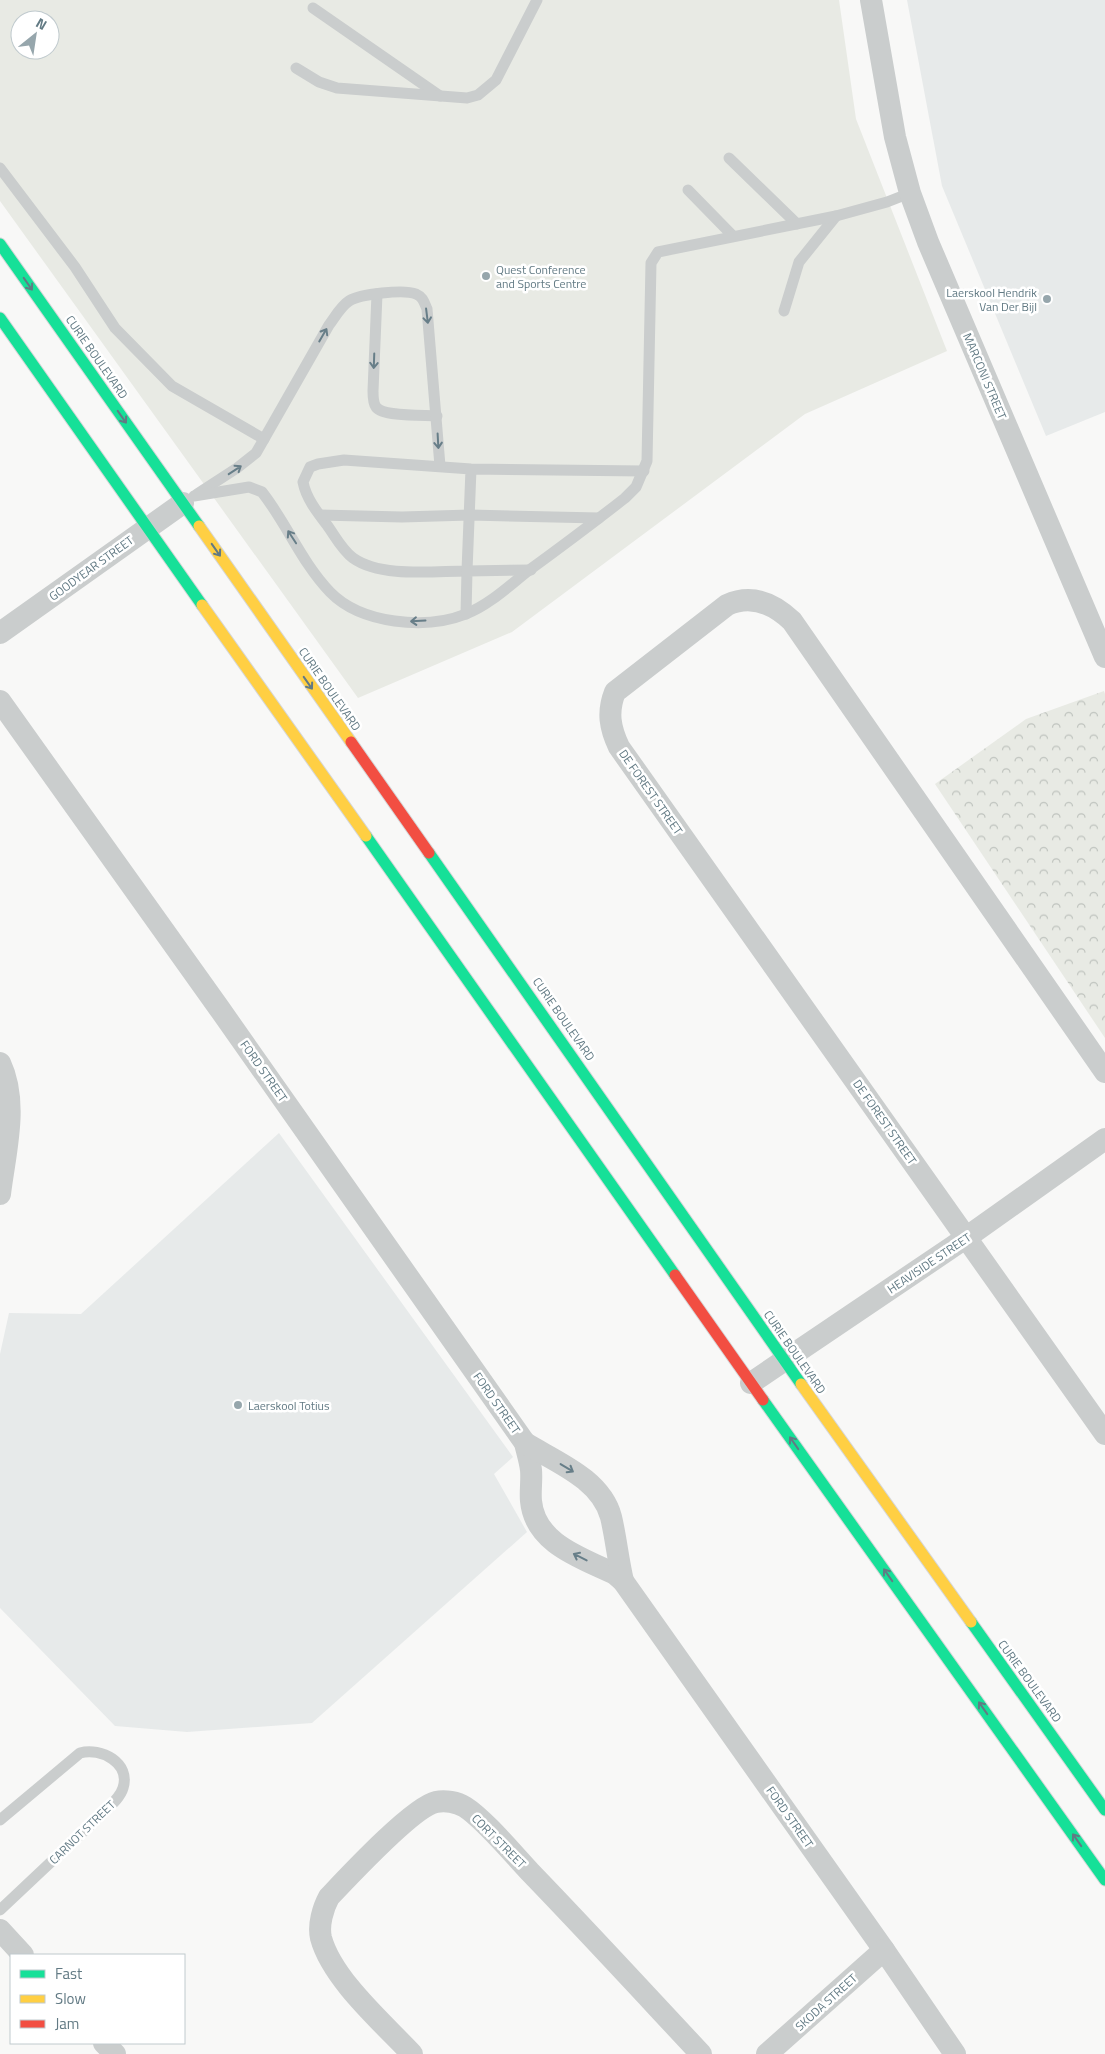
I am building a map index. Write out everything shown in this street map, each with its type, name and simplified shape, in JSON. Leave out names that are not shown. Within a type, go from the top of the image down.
[{"type":"street","name":"MARCONI STREET","points":[[871,0],[895,137],[910,193],[928,242],[1105,657]]},
{"type":"street","name":"CURIE BOULEVARD","points":[[0,244],[189,500],[320,707],[599,1093],[980,1641],[1105,1810]]},
{"type":"street","points":[[0,318],[148,527],[294,728],[569,1118],[751,1383],[953,1660],[1105,1880]]},
{"type":"street","name":"GOODYEAR STREET","points":[[0,633],[148,527],[189,500]]},
{"type":"street","name":"DE FOREST STREET","points":[[1105,1072],[792,621],[783,612],[766,603],[747,599],[727,605],[615,692],[612,700],[610,722],[619,747],[1105,1434]]},
{"type":"street","name":"FORD STREET","points":[[0,701],[525,1443],[531,1471],[531,1501],[534,1516],[541,1528],[560,1547],[615,1574],[623,1581],[884,1950],[955,2054]]},
{"type":"street","points":[[0,1063],[9,1087],[10,1106],[0,1194]]},
{"type":"street","points":[[586,1104],[599,1093]]},
{"type":"street","name":"HEAVISIDE STREET","points":[[751,1383],[967,1237],[1105,1139]]},
{"type":"street","name":"FORD STREET","points":[[525,1443],[580,1476],[601,1494],[610,1516],[623,1581]]},
{"type":"street","name":"CORT STREET","points":[[412,2054],[349,1987],[327,1954],[320,1936],[323,1909],[335,1891],[405,1823],[424,1807],[435,1802],[449,1801],[465,1807],[482,1822],[701,2054]]},
{"type":"street","points":[[0,1930],[22,1954]]},
{"type":"street","name":"SKODA STREET","points":[[767,2054],[884,1950]]},
{"type":"street","points":[[105,2044],[115,2054]]},
{"type":"lane","points":[[296,68],[319,82],[337,88],[442,97],[467,98],[478,95],[487,90],[496,80],[537,0]]},
{"type":"lane","points":[[313,8],[442,97]]},
{"type":"lane","points":[[729,158],[798,224]]},
{"type":"lane","points":[[0,168],[75,267],[115,328],[172,386],[264,439]]},
{"type":"lane","points":[[688,190],[733,236]]},
{"type":"lane","points":[[189,500],[249,487],[262,492],[317,577],[331,594],[363,614],[380,620],[415,622],[446,619],[466,614],[482,605],[531,570],[625,498],[636,487],[644,472],[647,461],[653,258],[658,252],[836,216],[887,202],[910,193]]},
{"type":"lane","points":[[784,311],[799,262],[836,216]]},
{"type":"lane","points":[[189,500],[250,459],[264,439],[329,325],[340,310],[348,301],[354,298],[377,294],[404,292],[417,295],[423,299],[427,309],[440,466]]},
{"type":"lane","points":[[377,294],[373,391],[373,400],[376,407],[386,412],[437,416]]},
{"type":"lane","points":[[531,570],[387,570],[367,564],[355,559],[347,552],[309,499],[303,482],[310,468],[318,464],[344,460],[471,469],[644,472]]},
{"type":"lane","points":[[466,614],[471,469]]},
{"type":"lane","points":[[320,516],[402,517],[470,515],[599,518]]},
{"type":"lane","name":"CARNOT STREET","points":[[0,1820],[80,1753],[89,1751],[108,1756],[116,1761],[124,1771],[123,1788],[119,1796],[0,1910]]},
{"type":"shaded area","name":"Laerskool Hendrik Van Der Bijl","points":[[907,0],[1105,0],[1105,412],[1046,436],[942,186]]},
{"type":"shaded area","name":"Laerskool Totius","points":[[279,1133],[513,1457],[494,1474],[527,1532],[312,1723],[187,1732],[115,1726],[0,1608],[0,1354],[9,1313],[81,1314]]},
{"type":"green space","name":"Quest Conference and Sports Centre","points":[[0,0],[839,0],[856,119],[947,351],[805,414],[512,632],[358,698],[0,201]]},
{"type":"green space","points":[[1104,691],[1105,1038],[935,784],[1026,719]]},
{"type":"traffic: fast","points":[[0,244],[199,526]]},
{"type":"traffic: fast","points":[[0,318],[202,605]]},
{"type":"traffic: fast","points":[[366,836],[675,1275]]},
{"type":"traffic: fast","points":[[429,853],[801,1384]]},
{"type":"traffic: fast","points":[[763,1400],[1105,1880]]},
{"type":"traffic: fast","points":[[971,1622],[1105,1810]]},
{"type":"traffic: slow","points":[[199,526],[351,742]]},
{"type":"traffic: slow","points":[[202,605],[366,836]]},
{"type":"traffic: slow","points":[[801,1384],[971,1622]]},
{"type":"traffic: jam","points":[[351,742],[429,853]]},
{"type":"traffic: jam","points":[[675,1275],[763,1400]]},
{"type":"place","name":"Quest Conference and Sports Centre","points":[[486,276]]},
{"type":"place","name":"Laerskool Hendrik Van Der Bijl","points":[[1047,299]]},
{"type":"place","name":"Laerskool Totius","points":[[238,1405]]}]
